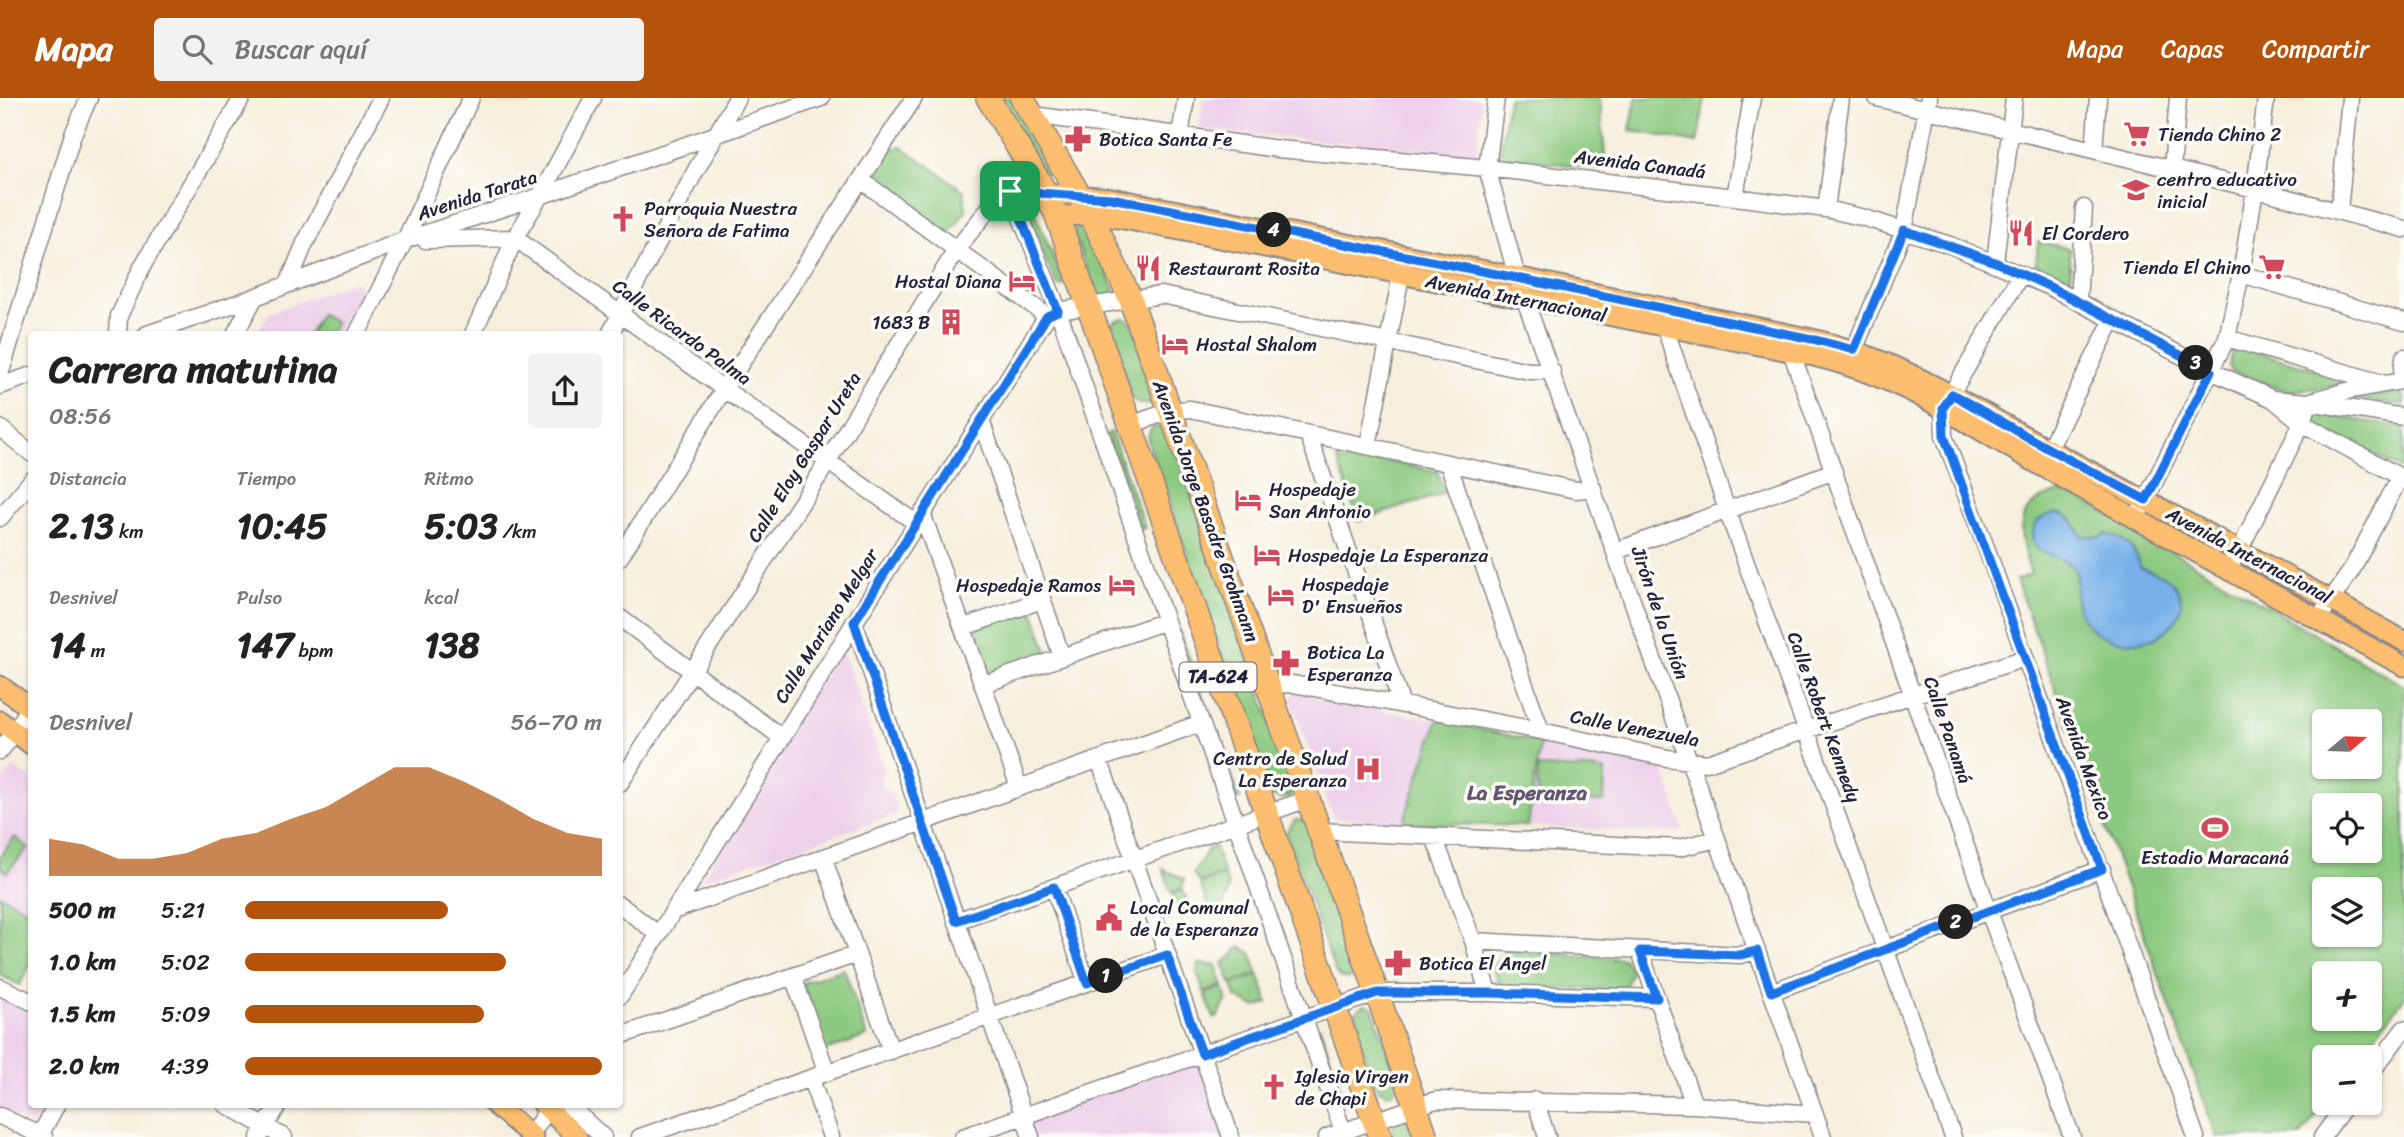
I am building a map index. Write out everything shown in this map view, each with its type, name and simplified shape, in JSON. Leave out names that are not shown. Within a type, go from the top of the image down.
[{"type":"highway","name":"TA-624","points":[[988,98],[1046,193],[1057,216],[1377,1129]]},
{"type":"highway","name":"Avenida Jorge Basadre Grohmann","points":[[1027,107],[1091,215],[1130,298],[1426,1137]]},
{"type":"main road","name":"Avenida Internacional","points":[[1046,193],[1111,198],[1403,265],[1527,300],[1665,318],[1896,367],[1948,401],[2045,457],[2136,519],[2404,666]]},
{"type":"main road","name":"Avenida Internacional","points":[[1057,216],[1119,218],[1403,265],[1517,278],[1665,318]]},
{"type":"main road","name":"Avenida Internacional","points":[[2045,457],[2146,500],[2404,641]]},
{"type":"main road","points":[[0,685],[28,704]]},
{"type":"main road","points":[[7,727],[28,742]]},
{"type":"main road","points":[[499,1108],[531,1136]]},
{"type":"main road","points":[[554,1108],[577,1137]]},
{"type":"street","points":[[0,374],[73,134],[89,98]]},
{"type":"street","points":[[117,331],[119,316],[143,265],[242,98]]},
{"type":"street","points":[[288,284],[304,243],[381,98]]},
{"type":"street","points":[[359,331],[405,240],[471,98]]},
{"type":"street","points":[[474,331],[515,238],[593,98]]},
{"type":"street","points":[[612,331],[714,136],[737,98]]},
{"type":"street","name":"Avenida Tarata","points":[[155,331],[255,297],[405,240],[821,98]]},
{"type":"street","points":[[623,552],[724,389],[914,98]]},
{"type":"street","points":[[1180,136],[1186,98]]},
{"type":"street","name":"Jirón de la Unión","points":[[1496,98],[1487,168],[1517,278],[1823,1137]]},
{"type":"street","points":[[1735,197],[1752,98]]},
{"type":"street","points":[[1826,209],[1841,98]]},
{"type":"street","points":[[1877,98],[1928,104],[2011,132],[2255,189],[2404,229]]},
{"type":"street","points":[[1995,262],[2014,98]]},
{"type":"street","points":[[2094,150],[2098,98]]},
{"type":"street","points":[[2172,169],[2178,98]]},
{"type":"street","points":[[2136,519],[2227,338],[2255,189],[2266,98]]},
{"type":"street","points":[[2339,211],[2350,98]]},
{"type":"street","points":[[1857,359],[1904,230],[1928,104]]},
{"type":"street","name":"Avenida Canadá","points":[[1027,107],[1180,136],[1278,149],[1487,168],[1826,209],[1904,230],[1995,262],[2273,400]]},
{"type":"street","points":[[861,180],[956,250],[1052,314],[1088,305],[1161,295],[1529,371],[1552,371]]},
{"type":"street","points":[[1046,193],[1010,191],[1052,314],[1166,621],[1344,1134]]},
{"type":"street","name":"Calle Eloy Gaspar Ureta","points":[[623,778],[828,461],[956,250],[993,202],[1010,191]]},
{"type":"street","points":[[2078,301],[2084,208]]},
{"type":"street","points":[[405,240],[515,238]]},
{"type":"street","name":"Calle Ricardo Palma","points":[[515,238],[724,389],[828,461],[919,518]]},
{"type":"street","points":[[1368,446],[1403,265]]},
{"type":"street","points":[[1948,401],[2021,274]]},
{"type":"street","points":[[2241,274],[2404,323]]},
{"type":"street","points":[[237,331],[255,297]]},
{"type":"street","name":"Calle Mariano Melgar","points":[[623,991],[981,420],[1052,314]]},
{"type":"street","name":"Calle Robert Kennedy","points":[[1665,318],[1727,510],[1953,1137]]},
{"type":"street","points":[[2045,457],[2113,319]]},
{"type":"street","points":[[2227,338],[2398,383]]},
{"type":"street","name":"Calle Panamá","points":[[1791,343],[1988,909],[2071,1136]]},
{"type":"street","points":[[2398,383],[2404,357]]},
{"type":"street","points":[[0,386],[28,376]]},
{"type":"street","points":[[2308,402],[2347,391],[2398,383]]},
{"type":"street","points":[[2273,400],[2308,402],[2404,417]]},
{"type":"street","points":[[2273,400],[2302,423],[2402,478],[2351,572],[2318,619]]},
{"type":"street","name":"Avenida Mexico","points":[[1948,401],[1944,436],[2102,869],[2196,1137]]},
{"type":"street","points":[[2228,569],[2240,550],[2302,423],[2308,402]]},
{"type":"street","points":[[1130,425],[1170,411],[1190,410],[1576,490],[1593,488]]},
{"type":"street","points":[[981,420],[1062,657]]},
{"type":"street","points":[[0,428],[28,451]]},
{"type":"street","points":[[1308,434],[1402,705]]},
{"type":"street","points":[[1448,463],[1541,731]]},
{"type":"street","points":[[1616,551],[1834,471]]},
{"type":"street","points":[[0,518],[28,485]]},
{"type":"street","points":[[919,518],[964,627],[1019,787]]},
{"type":"street","points":[[964,627],[1042,600]]},
{"type":"street","points":[[623,620],[782,737]]},
{"type":"street","points":[[984,684],[1166,621]]},
{"type":"street","points":[[854,622],[1031,1137]]},
{"type":"street","name":"Calle Venezuela","points":[[1268,685],[1293,684],[1707,764],[2025,658]]},
{"type":"street","points":[[0,751],[7,727],[28,709]]},
{"type":"street","points":[[673,911],[1201,723]]},
{"type":"street","points":[[1099,759],[1230,1137]]},
{"type":"street","points":[[956,921],[1308,799]]},
{"type":"street","points":[[1319,831],[1679,848],[1717,839]]},
{"type":"street","points":[[1434,837],[1473,941],[1488,993]]},
{"type":"street","points":[[823,857],[891,1051]]},
{"type":"street","points":[[1771,992],[1988,909],[2102,869]]},
{"type":"street","points":[[1054,887],[1087,983]]},
{"type":"street","points":[[623,907],[658,934]]},
{"type":"street","points":[[1473,941],[1740,955],[1757,951]]},
{"type":"street","points":[[1640,951],[1694,1105]]},
{"type":"street","points":[[623,1035],[857,954]]},
{"type":"street","points":[[640,1137],[1167,955]]},
{"type":"street","points":[[793,976],[827,1073]]},
{"type":"street","points":[[0,987],[27,1000]]},
{"type":"street","points":[[963,1137],[1377,993],[1657,998]]},
{"type":"street","points":[[2382,1058],[2404,1029]]},
{"type":"street","points":[[811,1079],[831,1137]]},
{"type":"street","points":[[1327,1137],[1377,1129],[1415,1106],[1436,1100],[1694,1105],[1815,1114]]},
{"type":"street","points":[[1535,1100],[1547,1137]]},
{"type":"street","points":[[0,1116],[41,1136],[55,1108]]},
{"type":"street","points":[[230,1108],[262,1132],[284,1137]]},
{"type":"street","points":[[262,1132],[277,1108]]},
{"type":"street","points":[[531,1136],[550,1108]]},
{"type":"street","points":[[557,1108],[603,1137]]},
{"type":"street","points":[[2322,1137],[2338,1115]]},
{"type":"shaded area","points":[[1203,98],[1482,98],[1477,156],[1199,129]]},
{"type":"shaded area","points":[[355,281],[361,290],[339,331],[259,331],[269,313]]},
{"type":"shaded area","points":[[836,653],[844,655],[885,770],[880,778],[883,788],[892,794],[898,811],[896,815],[701,880]]},
{"type":"shaded area","name":"Centro de Salud La Esperanza","points":[[1295,692],[1318,697],[1322,701],[1438,720],[1403,823],[1333,818],[1291,700]]},
{"type":"shaded area","points":[[1540,742],[1663,767],[1683,828],[1678,833],[1528,826]]},
{"type":"shaded area","points":[[14,766],[28,777],[28,910],[0,895],[0,783]]},
{"type":"shaded area","points":[[0,995],[28,1009],[28,1108],[42,1108],[33,1126],[0,1109]]},
{"type":"shaded area","points":[[1202,1054],[1231,1137],[1031,1137],[1024,1116]]},
{"type":"green space","points":[[1000,98],[1011,98],[1053,173],[1044,174]]},
{"type":"green space","points":[[1508,98],[1600,98],[1606,169],[1499,157]]},
{"type":"green space","points":[[1636,98],[1705,98],[1697,143],[1630,130]]},
{"type":"green space","points":[[901,146],[964,191],[966,211],[949,233],[875,183],[873,176],[889,149]]},
{"type":"green space","points":[[1028,212],[1036,214],[1062,286],[1057,285],[1027,217]]},
{"type":"green space","points":[[1081,224],[1086,224],[1115,290],[1106,297],[1096,294],[1073,232]]},
{"type":"green space","points":[[2038,241],[2070,249],[2071,282],[2064,282],[2036,263]]},
{"type":"green space","points":[[320,314],[335,323],[331,331],[311,331]]},
{"type":"green space","points":[[1124,318],[1132,323],[1154,398],[1149,404],[1138,404],[1131,398],[1110,338],[1112,325],[1116,320]]},
{"type":"green space","points":[[2234,345],[2363,384],[2287,391],[2231,372],[2229,366]]},
{"type":"green space","points":[[2398,392],[2404,397],[2404,405],[2341,397],[2383,395]]},
{"type":"green space","points":[[2317,414],[2404,427],[2404,470],[2314,425]]},
{"type":"green space","points":[[1163,426],[1169,430],[1294,789],[1290,796],[1281,799],[1273,796],[1269,789],[1149,445],[1148,435],[1151,429]]},
{"type":"green space","points":[[1111,432],[1145,528],[1140,530],[1106,434]]},
{"type":"green space","points":[[1343,453],[1437,471],[1445,493],[1358,521],[1336,455]]},
{"type":"green space","name":"Estadio Maracaná","points":[[2061,492],[2080,498],[2404,686],[2404,998],[2382,1028],[2382,961],[2312,961],[2312,1031],[2379,1031],[2369,1045],[2312,1045],[2312,1115],[2317,1115],[2300,1137],[2217,1137],[2016,580],[2031,574],[2021,534],[2022,522],[2033,504]]},
{"type":"green space","points":[[1033,610],[1047,651],[1044,656],[988,676],[970,637],[975,628]]},
{"type":"green space","points":[[1169,613],[1174,613],[1207,708],[1205,709]]},
{"type":"green space","points":[[1438,720],[1540,742],[1528,826],[1403,823]]},
{"type":"green space","points":[[1211,726],[1216,740],[1219,740],[1240,799],[1233,799],[1208,727]]},
{"type":"green space","points":[[1538,767],[1605,770],[1604,802],[1537,798]]},
{"type":"green space","points":[[1295,820],[1303,820],[1310,826],[1360,968],[1355,976],[1347,979],[1339,977],[1335,971],[1289,842],[1286,832]]},
{"type":"green space","points":[[15,837],[28,848],[7,872],[0,866],[0,856]]},
{"type":"green space","points":[[1215,847],[1224,874],[1200,882],[1193,874],[1209,848]]},
{"type":"green space","points":[[1163,869],[1184,879],[1182,889],[1171,892]]},
{"type":"green space","points":[[1224,875],[1229,887],[1223,907],[1208,906],[1200,884]]},
{"type":"green space","points":[[1183,890],[1191,912],[1186,917],[1179,913],[1172,894]]},
{"type":"green space","points":[[0,895],[28,910],[28,969],[20,985],[0,975]]},
{"type":"green space","points":[[1241,947],[1251,953],[1258,974],[1231,983],[1223,963]]},
{"type":"green space","points":[[1506,950],[1624,959],[1632,971],[1624,990],[1501,987],[1492,967]]},
{"type":"green space","points":[[1199,964],[1216,965],[1223,986],[1204,992],[1197,973]]},
{"type":"green space","points":[[844,969],[867,1036],[825,1051],[802,983]]},
{"type":"green space","points":[[1259,975],[1268,1003],[1255,1007],[1236,997],[1232,984]]},
{"type":"green space","points":[[1223,987],[1227,999],[1218,1017],[1214,1018],[1205,994]]},
{"type":"green space","points":[[1366,1005],[1372,1007],[1399,1081],[1393,1092],[1387,1094],[1377,1089],[1355,1026],[1356,1012]]},
{"type":"green space","points":[[1320,1027],[1344,1100],[1339,1102],[1313,1029]]},
{"type":"green space","points":[[1407,1116],[1419,1137],[1392,1137],[1393,1121]]},
{"type":"water","points":[[2055,513],[2070,517],[2082,536],[2100,537],[2105,534],[2124,541],[2133,550],[2141,568],[2159,574],[2174,585],[2180,595],[2181,605],[2173,623],[2165,631],[2146,641],[2126,642],[2106,637],[2090,627],[2076,601],[2077,580],[2074,569],[2062,560],[2040,551],[2032,538],[2038,522]]},
{"type":"place","name":"Tienda Chino 2","points":[[2137,134]]},
{"type":"place","name":"Botica Santa Fe","points":[[1078,139]]},
{"type":"place","name":"centro educativo inicial","points":[[2136,190]]},
{"type":"place","name":"Parroquia Nuestra Señora de Fatima","points":[[623,219]]},
{"type":"place","name":"El Cordero","points":[[2021,233]]},
{"type":"place","name":"Tienda El Chino","points":[[2272,267]]},
{"type":"place","name":"Restaurant Rosita","points":[[1148,268]]},
{"type":"place","name":"Hostal Diana","points":[[1022,281]]},
{"type":"place","name":"1683 B","points":[[951,322]]},
{"type":"place","name":"Hostal Shalom","points":[[1175,344]]},
{"type":"place","name":"Hospedaje San Antonio","points":[[1248,500]]},
{"type":"place","name":"Hospedaje La Esperanza","points":[[1267,555]]},
{"type":"place","name":"Hospedaje Ramos","points":[[1122,585]]},
{"type":"place","name":"Hospedaje D' Ensueños","points":[[1281,595]]},
{"type":"place","name":"Botica La Esperanza","points":[[1286,663]]},
{"type":"place","name":"Centro de Salud La Esperanza","points":[[1368,769]]},
{"type":"place","name":"Estadio Maracaná","points":[[2215,828]]},
{"type":"place","name":"Local Comunal de la Esperanza","points":[[1109,918]]},
{"type":"place","name":"Botica El Angel","points":[[1398,963]]},
{"type":"place","name":"Iglesia Virgen de Chapi","points":[[1274,1087]]},
{"type":"district","name":"La Esperanza","points":[[1527,793]]},
{"type":"route","points":[[1010,191],[1111,198],[1517,278],[1854,350],[1904,230],[1995,262],[2050,287],[2211,371],[2146,500],[1952,394],[1943,408],[1944,436],[2102,869],[1988,909],[1771,992],[1757,951],[1740,955],[1640,951],[1657,998],[1377,993],[1202,1054],[1167,955],[1087,983],[1054,887],[956,921],[854,622],[1047,316],[1058,311],[1010,191]]}]
